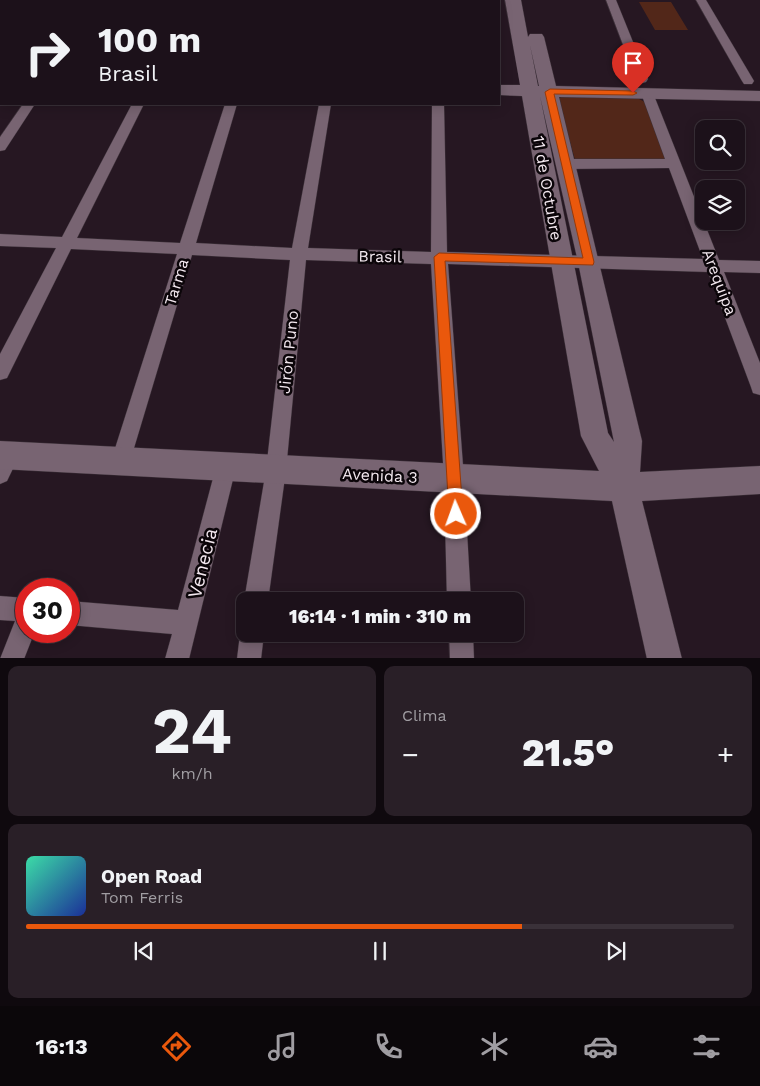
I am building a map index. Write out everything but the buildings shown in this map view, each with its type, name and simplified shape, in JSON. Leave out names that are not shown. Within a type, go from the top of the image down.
[{"type":"street","name":"11 de Octubre","points":[[513,0],[538,84],[566,164],[589,262],[628,440],[624,487]]},
{"type":"street","name":"11 de Octubre","points":[[527,0],[561,261],[596,436],[624,487],[665,658]]},
{"type":"street","name":"Arequipa","points":[[611,0],[760,387]]},
{"type":"street","points":[[701,0],[757,92]]},
{"type":"street","points":[[500,76],[538,84]]},
{"type":"street","points":[[500,90],[538,84],[644,86],[757,92]]},
{"type":"street","points":[[0,147],[28,105]]},
{"type":"street","points":[[0,372],[137,105]]},
{"type":"street","name":"Tarma","points":[[121,461],[231,105]]},
{"type":"street","name":"Jirón Puno","points":[[257,592],[276,470],[299,254],[325,105]]},
{"type":"street","points":[[438,105],[439,257],[460,592]]},
{"type":"street","points":[[566,164],[675,163]]},
{"type":"street","name":"Brasil","points":[[0,240],[299,254],[760,267]]},
{"type":"street","name":"Avenida 3","points":[[3,461],[121,461],[624,487],[760,480]]},
{"type":"street","name":"Venecia","points":[[177,658],[226,467]]},
{"type":"street","points":[[0,608],[15,609]]},
{"type":"street","points":[[80,614],[186,622]]},
{"type":"street","points":[[249,658],[251,642]]},
{"type":"street","points":[[461,642],[462,658]]},
{"type":"street","points":[[12,658],[18,643]]},
{"type":"shaded area","points":[[639,2],[671,2],[688,30],[655,30]]},
{"type":"shaded area","points":[[564,95],[635,97],[645,102],[667,161],[575,160],[558,99]]},
{"type":"route","points":[[456,514],[439,257],[589,262],[550,92],[633,93]]}]
